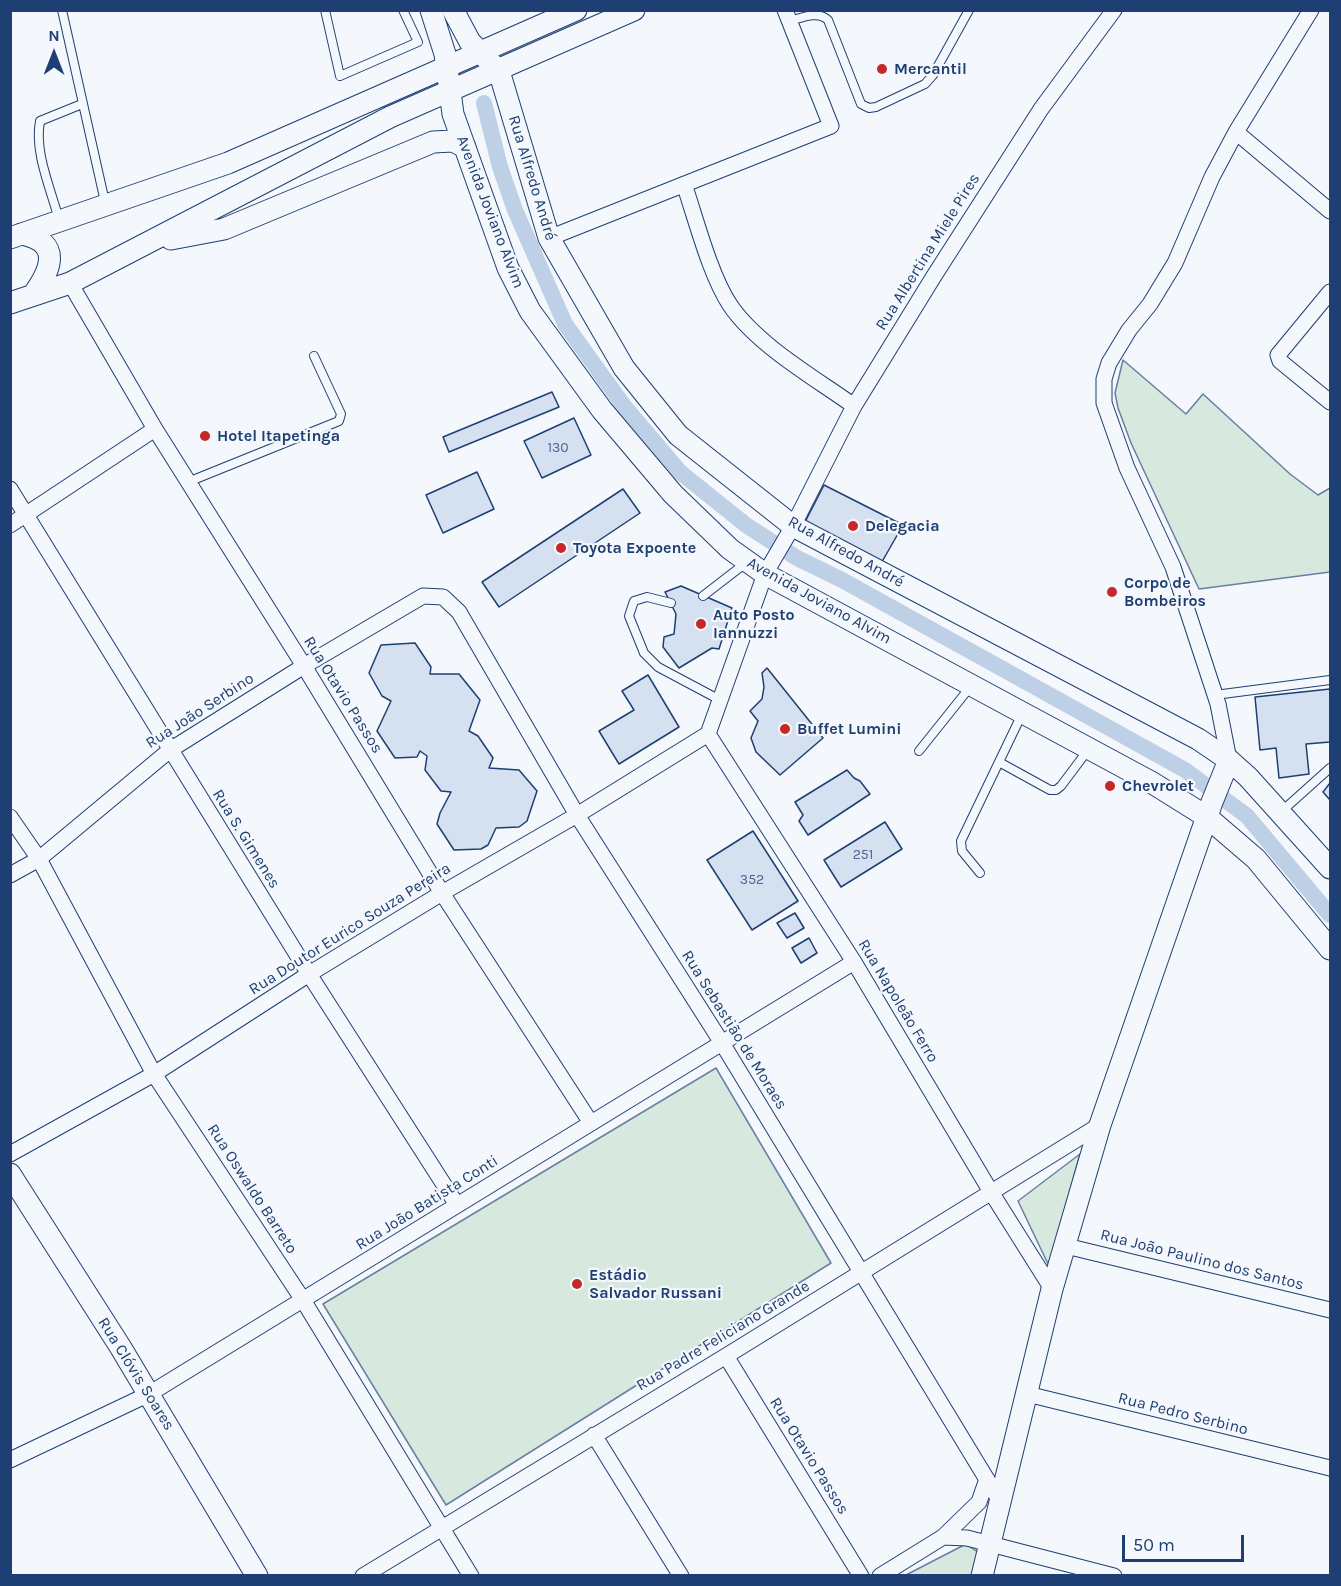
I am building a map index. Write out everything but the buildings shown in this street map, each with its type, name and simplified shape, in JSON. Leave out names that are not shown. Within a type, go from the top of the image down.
[{"type":"main road","name":"Avenida Joviano Alvim","points":[[431,10],[447,67],[453,114],[508,268],[530,311],[602,410],[673,494],[730,549],[748,561],[769,566],[972,684],[1179,799],[1209,809],[1235,841],[1256,859],[1330,948]]},
{"type":"main road","points":[[453,10],[470,42],[499,70]]},
{"type":"main road","points":[[16,236],[228,163],[576,10]]},
{"type":"main road","points":[[10,303],[70,283],[390,117],[634,10]]},
{"type":"main road","name":"Rua Alfredo André","points":[[499,70],[549,238],[624,368],[678,435],[791,529],[1154,714],[1198,739],[1226,767],[1248,777],[1330,868]]},
{"type":"main road","points":[[146,244],[224,229],[433,142],[453,141],[465,147]]},
{"type":"main road","points":[[16,236],[33,237],[48,251],[50,262],[48,272],[33,296]]},
{"type":"main road","points":[[982,1575],[1052,1289],[1100,1125],[1209,809],[1226,767]]},
{"type":"main road","points":[[1179,799],[1189,813],[1197,846]]},
{"type":"main road","points":[[1197,846],[1209,840],[1235,841]]},
{"type":"main road","name":"Rua Clóvis Soares","points":[[10,1174],[149,1394],[257,1575]]},
{"type":"street","name":"Rua Albertina Miele Pires","points":[[708,734],[769,566],[791,529],[854,406],[1041,109],[1114,10]]},
{"type":"street","points":[[1226,767],[1215,695],[1173,567],[1127,468],[1104,403],[1104,380],[1109,363],[1124,338],[1150,304],[1175,263],[1212,177],[1236,132],[1311,10]]},
{"type":"street","points":[[549,238],[831,126],[787,16]]},
{"type":"street","points":[[1236,132],[1330,211]]},
{"type":"street","points":[[684,184],[715,274],[729,304],[754,335],[854,406]]},
{"type":"street","name":"Rua Otavio Passos","points":[[70,283],[155,429],[304,666],[442,893],[591,1123]]},
{"type":"street","points":[[1330,292],[1281,349],[1278,356],[1280,361],[1330,402]]},
{"type":"street","points":[[10,525],[155,429]]},
{"type":"street","name":"Rua S. Gimenes","points":[[10,489],[309,974],[457,1205]]},
{"type":"street","name":"Rua João Serbino","points":[[10,875],[39,859],[170,750],[304,666],[423,596]]},
{"type":"street","name":"Rua Sebastião de Moraes","points":[[423,596],[443,597],[459,612],[577,815],[722,1042],[1000,1501]]},
{"type":"street","name":"Rua Doutor Eurico Souza Pereira","points":[[10,1154],[154,1074],[309,974],[442,893],[577,815],[708,734]]},
{"type":"street","name":"Rua Napoleão Ferro","points":[[708,734],[854,962],[991,1192],[1052,1289]]},
{"type":"street","name":"Rua Oswaldo Barreto","points":[[10,818],[39,859],[154,1074],[303,1300],[471,1575]]},
{"type":"street","name":"Rua João Batista Conti","points":[[10,1460],[149,1394],[854,962]]},
{"type":"street","name":"Rua Padre Feliciano Grande","points":[[363,1575],[726,1356],[1100,1125]]},
{"type":"street","name":"Rua João Paulino dos Santos","points":[[1066,1246],[1330,1310]]},
{"type":"street","name":"Rua Otavio Passos","points":[[726,1356],[861,1575]]},
{"type":"street","name":"Rua Pedro Serbino","points":[[1027,1394],[1330,1468]]},
{"type":"street","points":[[594,1436],[681,1575]]},
{"type":"street","points":[[880,1575],[943,1537],[979,1502],[987,1479]]},
{"type":"street","points":[[943,1537],[967,1538],[1114,1575]]},
{"type":"lane","points":[[62,10],[106,206]]},
{"type":"lane","points":[[325,10],[340,76],[418,42],[404,10]]},
{"type":"lane","points":[[787,16],[816,15],[824,16],[828,20],[861,104],[869,108],[876,107],[925,84],[933,75],[969,10]]},
{"type":"lane","points":[[60,221],[39,147],[40,121],[82,104]]},
{"type":"lane","points":[[188,482],[339,421],[341,414],[314,356]]},
{"type":"lane","points":[[703,596],[748,561]]},
{"type":"lane","points":[[671,603],[647,597],[634,601],[629,616],[644,652],[657,667],[720,700]]},
{"type":"lane","points":[[1215,695],[1330,680]]},
{"type":"lane","points":[[919,751],[972,684]]},
{"type":"lane","points":[[980,873],[962,851],[961,841],[1023,712]]},
{"type":"lane","points":[[999,762],[1050,790],[1056,790],[1089,748]]},
{"type":"lane","points":[[1280,812],[1330,768]]},
{"type":"shaded area","points":[[1123,360],[1186,414],[1203,394],[1290,474],[1318,495],[1330,488],[1330,572],[1199,589],[1131,443],[1118,408],[1115,393]]},
{"type":"shaded area","name":"Estádio Salvador Russani","points":[[716,1068],[831,1263],[446,1505],[323,1304]]},
{"type":"shaded area","points":[[1080,1154],[1049,1266],[1018,1201]]},
{"type":"shaded area","points":[[966,1544],[979,1553],[972,1575],[904,1576]]},
{"type":"waterway","points":[[484,103],[500,167],[515,210],[565,324],[624,406],[680,472],[746,525],[797,558],[842,580],[1185,770],[1247,816],[1330,915]]},
{"type":"place","name":"Mercantil","points":[[882,69]]},
{"type":"place","name":"Hotel Itapetinga","points":[[205,436]]},
{"type":"place","name":"Delegacia","points":[[853,526]]},
{"type":"place","name":"Toyota Expoente","points":[[561,548]]},
{"type":"place","name":"Corpo de Bombeiros","points":[[1112,592]]},
{"type":"place","name":"Auto Posto Iannuzzi","points":[[701,624]]},
{"type":"place","name":"Buffet Lumini","points":[[785,729]]},
{"type":"place","name":"Chevrolet","points":[[1110,786]]},
{"type":"place","name":"Estádio Salvador Russani","points":[[577,1284]]}]
